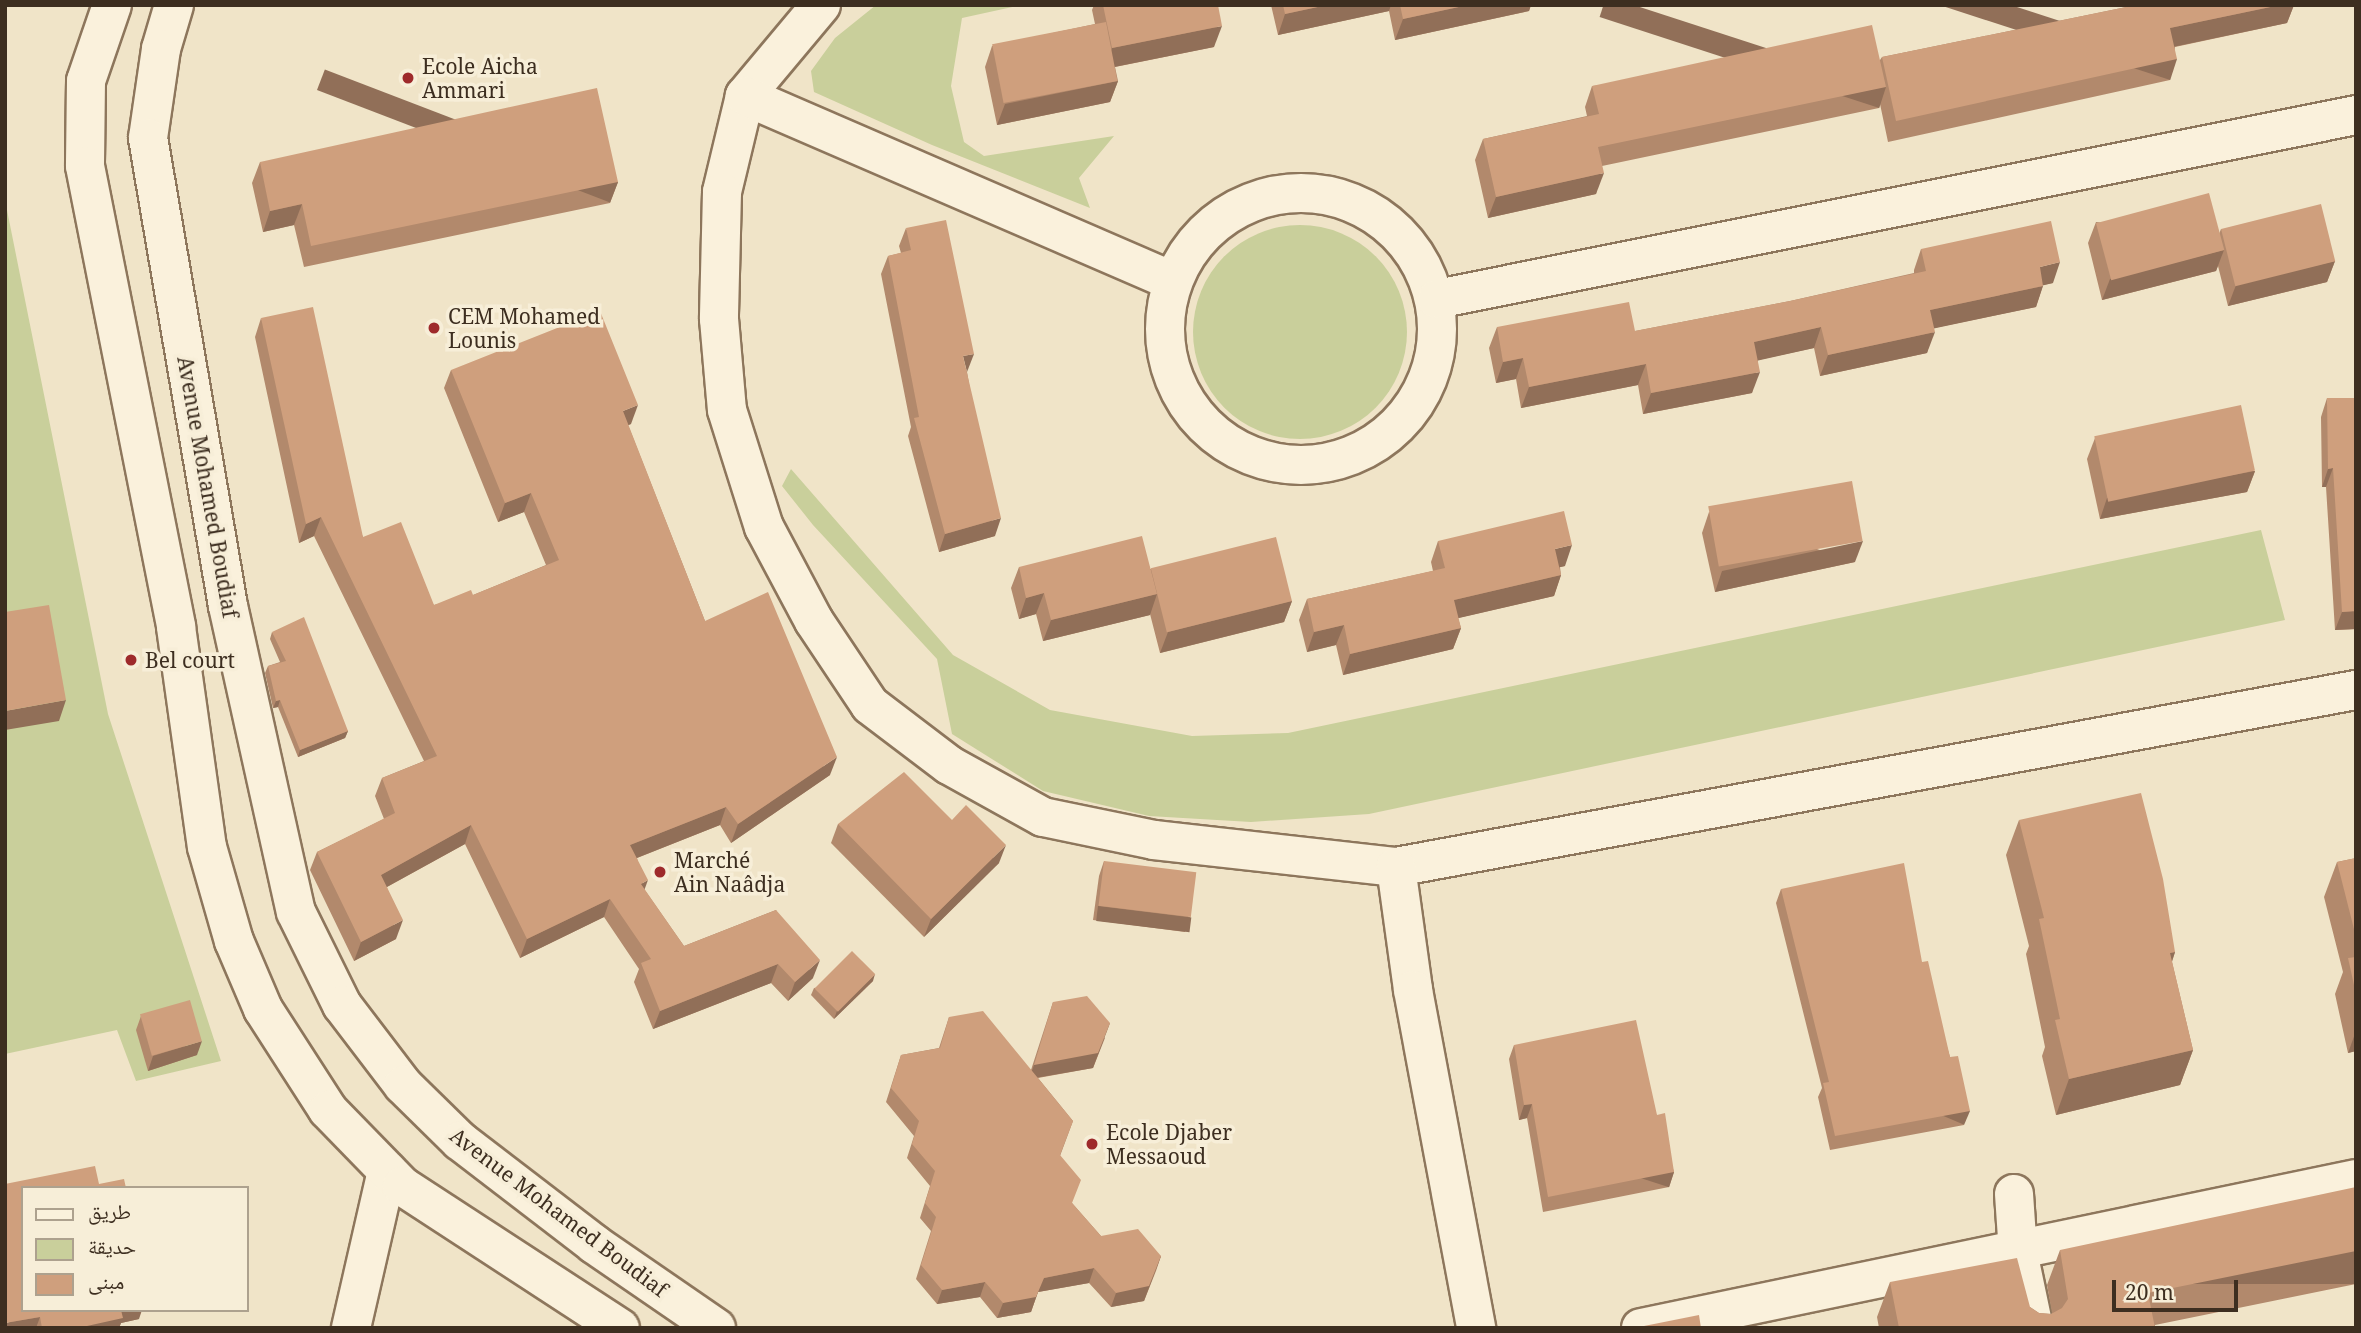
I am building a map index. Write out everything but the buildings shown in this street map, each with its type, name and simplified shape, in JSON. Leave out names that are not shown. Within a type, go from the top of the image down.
[{"type":"street","points":[[112,5],[86,81],[85,166],[176,627],[207,848],[234,941],[263,1009],[328,1110],[387,1171],[402,1186],[620,1328]]},
{"type":"street","name":"Avenue Mohamed Boudiaf","points":[[174,5],[161,49],[148,138],[228,606],[296,912],[342,1005],[403,1085],[460,1141],[594,1244],[716,1328]]},
{"type":"street","points":[[821,5],[745,96],[722,192],[719,319],[727,410],[764,527],[814,621],[870,705],[949,765],[1043,817],[1154,840],[1396,867],[2356,690]]},
{"type":"street","points":[[745,96],[1171,280]]},
{"type":"street","points":[[1437,299],[2356,115]]},
{"type":"street","points":[[1321,193],[1366,208],[1400,235],[1423,261],[1437,299],[1433,369],[1405,418],[1354,456],[1315,466],[1268,462],[1230,446],[1194,415],[1176,386],[1164,339],[1171,280],[1181,262],[1224,215],[1279,194],[1321,193]]},
{"type":"street","points":[[1396,867],[1413,990],[1476,1328]]},
{"type":"street","points":[[351,1328],[387,1171]]},
{"type":"street","points":[[1642,1328],[2018,1252],[2356,1179]]},
{"type":"street","points":[[2014,1194],[2018,1252],[2034,1328]]},
{"type":"green space","points":[[876,5],[1022,5],[962,18],[951,86],[964,142],[984,156],[1114,136],[1079,178],[1090,208],[932,145],[814,92],[811,71],[835,38]]},
{"type":"green space","points":[[5,200],[108,714],[221,1061],[136,1081],[117,1030],[5,1054]]},
{"type":"green space","points":[[1300,225],[1341,234],[1359,243],[1375,257],[1389,273],[1398,291],[1407,332],[1398,373],[1389,391],[1375,407],[1359,421],[1341,430],[1300,439],[1259,430],[1241,421],[1225,407],[1211,391],[1202,373],[1193,332],[1202,291],[1211,273],[1225,257],[1241,243],[1259,234]]},
{"type":"green space","points":[[791,469],[953,655],[1050,710],[1192,736],[1288,733],[2261,530],[2285,620],[1369,814],[1251,822],[1149,816],[1043,791],[952,734],[937,659],[813,525],[782,486]]},
{"type":"place","name":"Ecole Aicha Ammari","points":[[408,78]]},
{"type":"place","name":"CEM Mohamed Lounis","points":[[434,328]]},
{"type":"place","name":"Bel court","points":[[131,660]]},
{"type":"place","name":"Marché Ain Naâdja","points":[[660,872]]},
{"type":"place","name":"Ecole Djaber Messaoud","points":[[1092,1144]]}]
